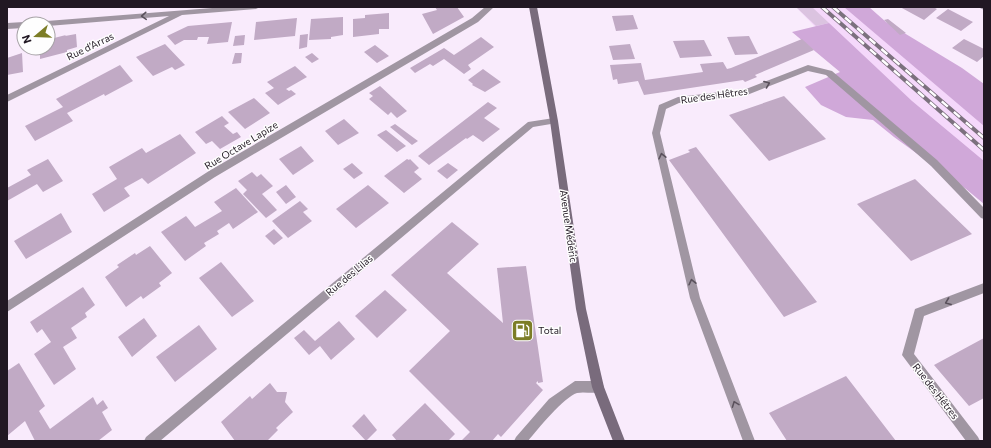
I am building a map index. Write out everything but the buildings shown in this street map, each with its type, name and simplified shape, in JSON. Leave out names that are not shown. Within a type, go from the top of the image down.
[{"type":"main road","name":"Avenue Médéric","points":[[533,7],[554,121],[581,309],[598,387],[619,441]]},
{"type":"street","points":[[56,23],[256,7]]},
{"type":"street","name":"Rue Octave Lapize","points":[[7,307],[212,174],[476,20],[490,7]]},
{"type":"street","name":"Rue d’Arras","points":[[7,99],[183,13]]},
{"type":"street","name":"Rue des Hêtres","points":[[749,441],[695,298],[656,133],[662,107],[678,100],[747,92],[808,68],[829,74],[934,163],[984,216]]},
{"type":"street","name":"Rue des Lilas","points":[[150,441],[531,124],[554,121]]},
{"type":"street","name":"Rue des Hêtres","points":[[974,441],[908,355],[920,313],[984,288]]},
{"type":"street","points":[[520,441],[553,403],[575,387],[598,387]]},
{"type":"shaded area","points":[[796,7],[854,7],[984,116],[984,176],[823,35]]},
{"type":"shaded area","points":[[796,7],[812,7],[829,23],[816,26]]},
{"type":"shaded area","points":[[844,7],[869,7],[886,22],[962,68],[984,84],[984,126]]},
{"type":"shaded area","points":[[829,23],[912,101],[984,161],[984,204],[873,120],[846,117],[821,105],[805,87],[840,72],[792,32]]},
{"type":"railway","points":[[822,7],[984,150]]},
{"type":"railway","points":[[833,7],[984,138]]},
{"type":"place","name":"Total","points":[[523,330]]}]
